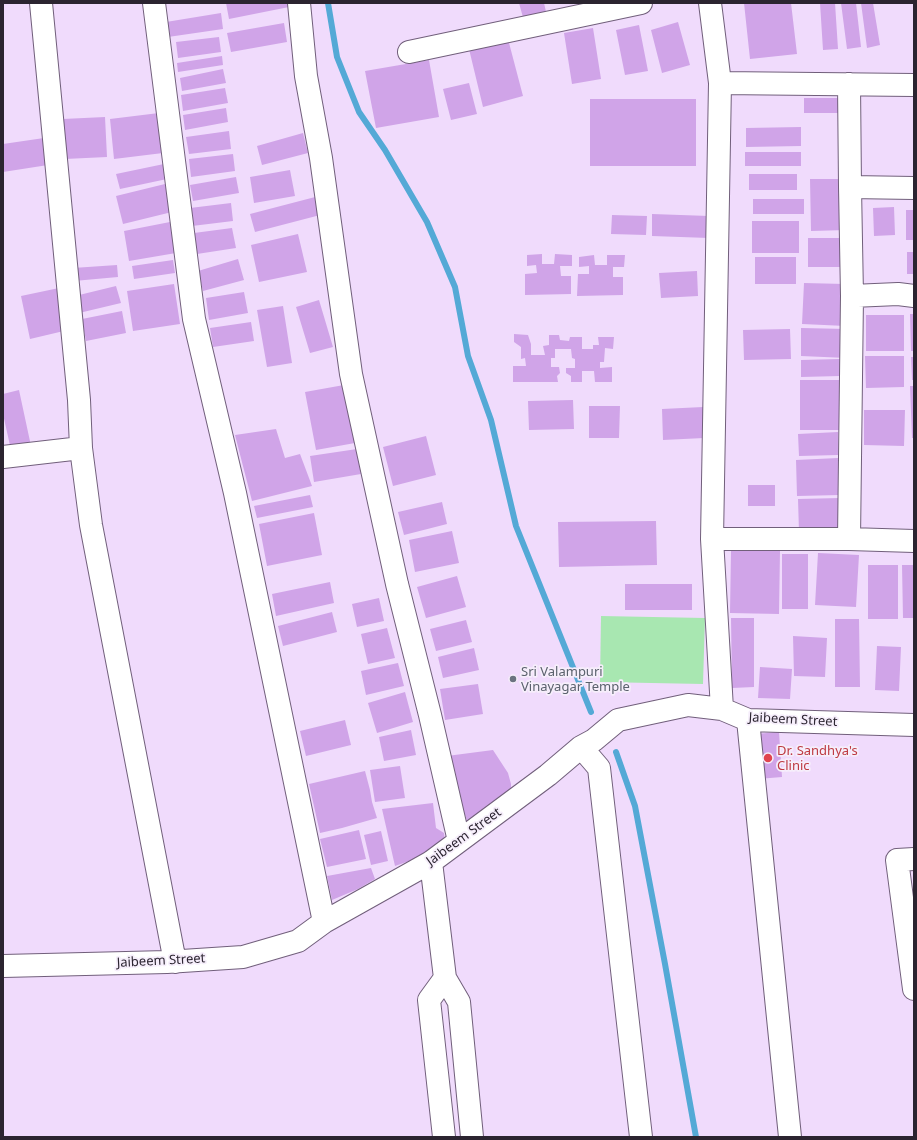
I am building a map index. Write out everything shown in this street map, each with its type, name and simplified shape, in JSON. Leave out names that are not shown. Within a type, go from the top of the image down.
[{"type":"street","points":[[41,3],[79,400],[81,448],[91,525],[176,962]]},
{"type":"street","points":[[154,3],[194,319],[235,493],[324,922]]},
{"type":"street","points":[[299,3],[306,76],[321,158],[351,374],[397,584],[430,715],[459,841]]},
{"type":"street","points":[[409,52],[641,3]]},
{"type":"street","points":[[710,3],[720,83],[712,539],[722,709]]},
{"type":"street","points":[[720,83],[914,85]]},
{"type":"street","points":[[849,84],[852,296],[849,539]]},
{"type":"street","points":[[850,187],[914,188]]},
{"type":"street","points":[[852,296],[898,294],[914,296]]},
{"type":"street","points":[[3,457],[81,448]]},
{"type":"street","points":[[712,539],[849,539],[914,541]]},
{"type":"street","name":"Jaibeem Street","points":[[3,966],[176,962],[243,957],[298,941],[324,922],[431,862],[548,775],[618,720],[688,706],[722,709],[748,720],[914,725]]},
{"type":"street","points":[[748,720],[790,1137]]},
{"type":"street","points":[[587,743],[599,768],[641,1137]]},
{"type":"street","points":[[914,859],[897,860],[914,990]]},
{"type":"street","points":[[431,862],[445,978],[459,1002],[472,1137]]},
{"type":"street","points":[[444,1137],[429,1000],[445,978]]},
{"type":"green space","points":[[601,616],[705,618],[703,684],[600,682]]},
{"type":"building","points":[[226,3],[288,3],[289,7],[229,19]]},
{"type":"building","points":[[519,3],[544,3],[547,16],[524,21]]},
{"type":"building","points":[[744,3],[791,3],[797,54],[750,59]]},
{"type":"building","points":[[820,3],[835,3],[838,49],[823,50]]},
{"type":"building","points":[[841,3],[856,3],[861,47],[847,49]]},
{"type":"building","points":[[861,3],[873,3],[880,45],[867,48]]},
{"type":"building","points":[[221,13],[223,29],[168,37],[166,22]]},
{"type":"building","points":[[678,22],[690,65],[662,73],[651,30]]},
{"type":"building","points":[[284,23],[287,42],[231,52],[227,33]]},
{"type":"building","points":[[639,25],[648,71],[625,75],[616,30]]},
{"type":"building","points":[[593,28],[601,79],[572,84],[564,33]]},
{"type":"building","points":[[219,37],[221,52],[178,58],[176,42]]},
{"type":"building","points":[[508,39],[523,96],[483,107],[469,49]]},
{"type":"building","points":[[222,56],[223,65],[178,72],[177,63]]},
{"type":"building","points":[[429,60],[439,117],[376,128],[365,71]]},
{"type":"building","points":[[223,69],[226,83],[182,91],[180,78]]},
{"type":"building","points":[[469,83],[477,114],[451,120],[443,89]]},
{"type":"building","points":[[225,88],[228,103],[183,111],[181,95]]},
{"type":"building","points":[[804,98],[846,98],[846,113],[804,113]]},
{"type":"building","points":[[590,99],[696,99],[696,166],[590,166]]},
{"type":"building","points":[[226,108],[228,122],[185,130],[183,115]]},
{"type":"building","points":[[159,113],[163,153],[114,159],[110,119]]},
{"type":"building","points":[[105,117],[107,157],[65,159],[63,119]]},
{"type":"building","points":[[801,127],[801,146],[746,147],[746,128]]},
{"type":"building","points":[[229,131],[231,149],[189,154],[186,137]]},
{"type":"building","points":[[303,133],[308,153],[262,165],[257,146]]},
{"type":"building","points":[[44,138],[48,165],[3,172],[3,144]]},
{"type":"building","points":[[745,152],[801,152],[801,166],[745,166]]},
{"type":"building","points":[[233,154],[235,171],[191,177],[189,159]]},
{"type":"building","points":[[164,164],[167,179],[120,189],[116,174]]},
{"type":"building","points":[[290,170],[295,196],[254,203],[250,177]]},
{"type":"building","points":[[749,174],[797,174],[797,190],[749,190]]},
{"type":"building","points":[[236,177],[239,193],[193,201],[190,185]]},
{"type":"building","points":[[810,179],[845,179],[846,230],[811,231]]},
{"type":"building","points":[[165,184],[172,212],[123,224],[116,196]]},
{"type":"building","points":[[319,196],[324,214],[255,232],[250,214]]},
{"type":"building","points":[[753,199],[804,199],[804,214],[753,214]]},
{"type":"building","points":[[231,203],[233,221],[192,226],[190,208]]},
{"type":"building","points":[[894,207],[895,235],[874,236],[873,208]]},
{"type":"building","points":[[906,210],[914,210],[914,240],[906,240]]},
{"type":"building","points":[[652,214],[709,216],[709,238],[652,236]]},
{"type":"building","points":[[612,215],[647,216],[646,235],[611,234]]},
{"type":"building","points":[[752,221],[799,221],[799,253],[752,253]]},
{"type":"building","points":[[170,222],[176,253],[129,261],[124,231]]},
{"type":"building","points":[[232,228],[236,248],[197,254],[194,233]]},
{"type":"building","points":[[298,234],[307,272],[259,282],[251,245]]},
{"type":"building","points":[[808,238],[846,238],[846,267],[808,267]]},
{"type":"building","points":[[907,252],[914,252],[914,274],[907,274]]},
{"type":"building","points":[[542,254],[542,264],[554,264],[555,254],[572,255],[572,266],[560,266],[561,276],[571,276],[571,294],[525,295],[525,274],[537,273],[536,265],[527,266],[527,255]]},
{"type":"building","points":[[594,255],[595,265],[607,265],[607,255],[625,255],[624,267],[613,267],[613,277],[623,277],[623,295],[577,296],[578,274],[589,274],[589,266],[579,267],[579,257]]},
{"type":"building","points":[[755,257],[796,257],[796,284],[755,284]]},
{"type":"building","points":[[238,259],[244,280],[203,291],[198,271]]},
{"type":"building","points":[[173,260],[175,273],[134,279],[132,266]]},
{"type":"building","points":[[117,265],[118,277],[74,281],[73,268]]},
{"type":"building","points":[[697,271],[698,296],[661,298],[659,273]]},
{"type":"building","points":[[804,283],[845,284],[846,326],[802,324]]},
{"type":"building","points":[[174,284],[180,324],[133,331],[127,291]]},
{"type":"building","points":[[116,286],[121,303],[79,313],[75,296]]},
{"type":"building","points":[[59,288],[68,330],[30,339],[21,296]]},
{"type":"building","points":[[244,292],[248,313],[209,320],[206,298]]},
{"type":"building","points":[[319,300],[333,347],[310,353],[296,307]]},
{"type":"building","points":[[283,306],[292,363],[267,367],[257,310]]},
{"type":"building","points":[[122,311],[126,333],[86,341],[82,319]]},
{"type":"building","points":[[910,314],[914,314],[914,351],[911,351]]},
{"type":"building","points":[[866,315],[904,315],[904,351],[866,351]]},
{"type":"building","points":[[251,322],[254,341],[213,347],[210,328]]},
{"type":"building","points":[[801,328],[847,329],[847,358],[801,356]]},
{"type":"building","points":[[790,329],[791,359],[744,360],[743,330]]},
{"type":"building","points":[[514,334],[528,335],[531,344],[531,355],[545,355],[543,346],[549,345],[549,335],[559,335],[560,340],[569,341],[570,337],[582,337],[582,349],[593,349],[593,345],[599,345],[598,337],[614,337],[613,349],[605,348],[604,362],[600,362],[600,368],[612,367],[612,382],[595,382],[594,371],[582,371],[582,382],[571,382],[571,376],[566,373],[566,368],[575,368],[575,359],[572,358],[571,349],[555,349],[555,358],[551,358],[551,367],[559,367],[560,373],[557,376],[558,382],[513,382],[513,366],[526,366],[525,358],[521,359],[521,347],[514,342]]},
{"type":"building","points":[[865,356],[904,356],[904,387],[866,388]]},
{"type":"building","points":[[911,357],[914,357],[914,380],[912,380]]},
{"type":"building","points":[[840,359],[840,376],[801,377],[801,360]]},
{"type":"building","points":[[800,380],[840,380],[839,430],[800,430]]},
{"type":"building","points":[[344,385],[355,443],[316,450],[305,392]]},
{"type":"building","points":[[910,386],[914,386],[914,438],[912,438]]},
{"type":"building","points":[[19,390],[31,446],[11,450],[3,414],[3,394]]},
{"type":"building","points":[[573,400],[574,429],[529,430],[528,401]]},
{"type":"building","points":[[589,406],[620,406],[619,438],[589,438]]},
{"type":"building","points":[[703,407],[704,438],[663,440],[662,409]]},
{"type":"building","points":[[864,410],[905,410],[904,446],[864,445]]},
{"type":"building","points":[[276,429],[285,458],[300,454],[312,486],[252,501],[235,435]]},
{"type":"building","points":[[838,432],[838,455],[799,456],[798,434]]},
{"type":"building","points":[[426,436],[436,475],[393,486],[383,447]]},
{"type":"building","points":[[357,449],[361,474],[314,482],[310,456]]},
{"type":"building","points":[[838,458],[840,495],[797,496],[796,460]]},
{"type":"building","points":[[748,485],[775,485],[775,506],[748,506]]},
{"type":"building","points":[[310,495],[313,507],[257,518],[254,506]]},
{"type":"building","points":[[840,498],[841,531],[799,532],[798,499]]},
{"type":"building","points":[[442,502],[447,524],[404,535],[398,512]]},
{"type":"building","points":[[314,513],[322,555],[267,566],[259,524]]},
{"type":"building","points":[[656,521],[657,565],[559,567],[558,522]]},
{"type":"building","points":[[452,531],[459,563],[415,572],[409,540]]},
{"type":"building","points":[[731,551],[780,551],[779,614],[730,613]]},
{"type":"building","points":[[818,553],[859,555],[856,607],[815,605]]},
{"type":"building","points":[[782,554],[808,554],[808,609],[782,609]]},
{"type":"building","points":[[868,565],[898,565],[898,619],[868,619]]},
{"type":"building","points":[[902,565],[914,565],[914,618],[903,618]]},
{"type":"building","points":[[457,576],[466,607],[426,618],[417,587]]},
{"type":"building","points":[[330,582],[334,603],[276,616],[272,594]]},
{"type":"building","points":[[625,584],[692,584],[692,610],[625,610]]},
{"type":"building","points":[[379,598],[384,621],[357,627],[352,604]]},
{"type":"building","points":[[332,612],[337,632],[283,646],[278,626]]},
{"type":"building","points":[[731,618],[754,618],[754,687],[732,688]]},
{"type":"building","points":[[835,619],[859,619],[860,687],[835,687]]},
{"type":"building","points":[[466,620],[472,642],[436,651],[430,629]]},
{"type":"building","points":[[387,628],[395,658],[368,664],[361,634]]},
{"type":"building","points":[[793,636],[827,638],[825,677],[794,676]]},
{"type":"building","points":[[877,646],[901,647],[899,691],[875,690]]},
{"type":"building","points":[[474,648],[479,670],[443,678],[438,657]]},
{"type":"building","points":[[398,663],[404,686],[366,695],[361,671]]},
{"type":"building","points":[[760,667],[792,669],[790,699],[758,698]]},
{"type":"building","points":[[478,684],[483,714],[445,720],[440,689]]},
{"type":"building","points":[[405,692],[413,722],[377,733],[368,703]]},
{"type":"building","points":[[345,720],[351,745],[306,756],[300,731]]},
{"type":"building","points":[[411,730],[416,755],[384,761],[379,737]]},
{"type":"building","points":[[779,732],[782,777],[758,779],[755,734]]},
{"type":"building","points":[[493,750],[508,773],[511,784],[511,793],[467,821],[447,756]]},
{"type":"building","points":[[400,766],[405,798],[375,802],[370,770]]},
{"type":"building","points":[[365,771],[377,818],[320,833],[309,784]]},
{"type":"building","points":[[433,803],[436,828],[444,833],[445,842],[415,859],[395,866],[382,809]]},
{"type":"building","points":[[359,830],[366,859],[327,867],[320,839]]},
{"type":"building","points":[[381,831],[388,861],[371,865],[364,835]]},
{"type":"building","points":[[371,868],[375,879],[358,889],[332,900],[327,876]]},
{"type":"waterway","points":[[328,3],[337,57],[359,112],[385,150],[427,222],[455,287],[468,356],[491,420],[516,526],[591,712]]},
{"type":"waterway","points":[[616,752],[635,806],[696,1137]]},
{"type":"place","name":"Sri Valampuri Vinayagar Temple","points":[[513,679]]},
{"type":"place","name":"Dr. Sandhya's Clinic","points":[[768,758]]}]
